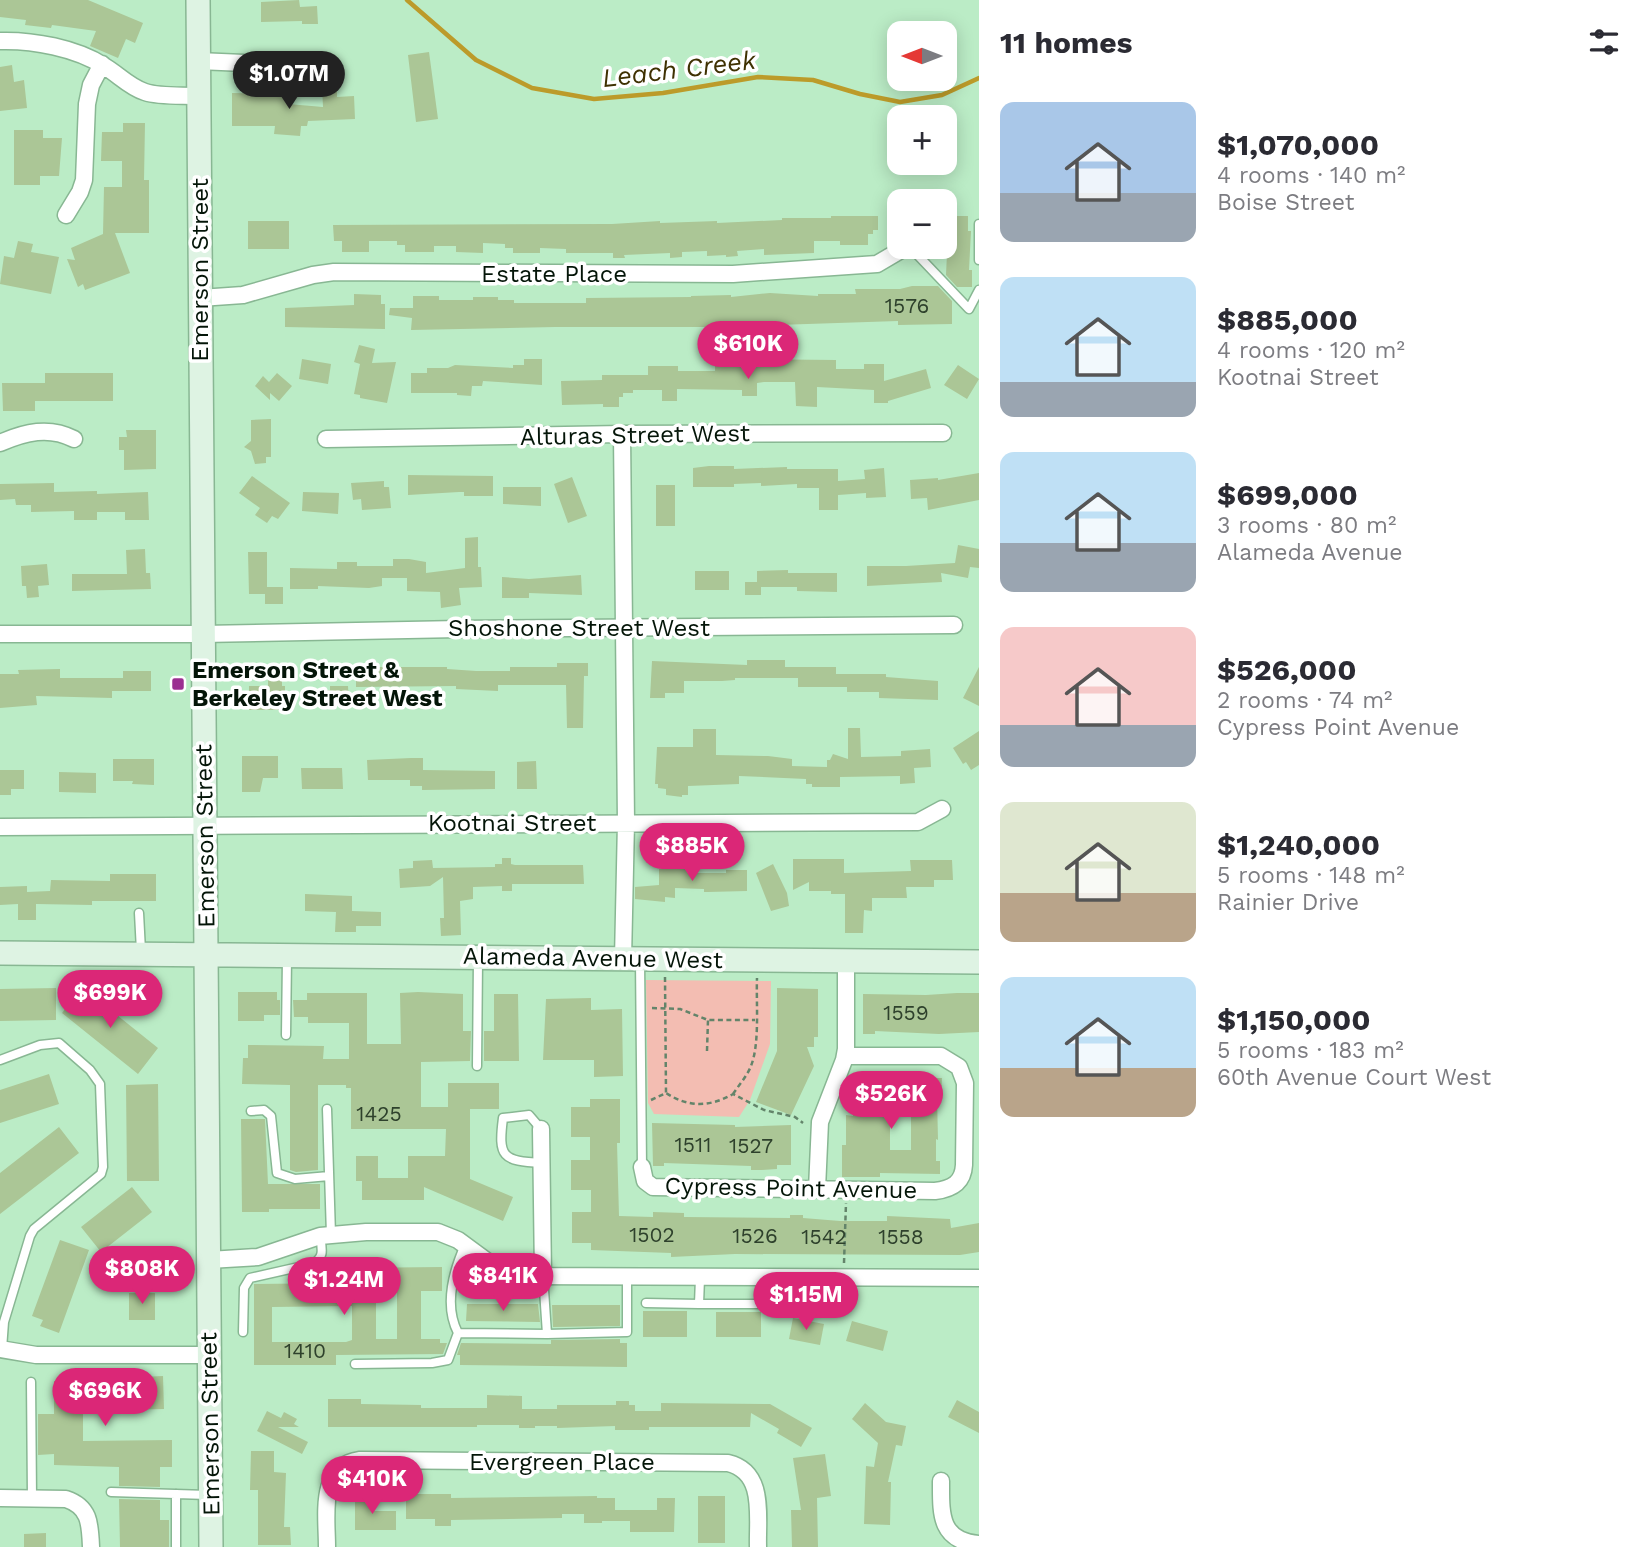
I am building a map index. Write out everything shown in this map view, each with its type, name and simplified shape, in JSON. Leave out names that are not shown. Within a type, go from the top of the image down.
[{"type":"main road","name":"Emerson Street","points":[[198,0],[211,1547]]},
{"type":"main road","name":"Alameda Avenue West","points":[[0,953],[979,962]]},
{"type":"street","points":[[0,41],[60,48],[102,64],[128,84],[146,93],[199,96]]},
{"type":"street","points":[[198,61],[310,66]]},
{"type":"street","points":[[66,215],[80,192],[83,180],[87,104],[91,85],[102,64]]},
{"type":"street","name":"Estate Place","points":[[200,298],[243,295],[313,275],[334,272],[733,274],[877,264],[887,259]]},
{"type":"street","points":[[0,443],[34,432],[61,433],[74,439]]},
{"type":"street","name":"Alturas Street West","points":[[326,439],[622,434],[943,433]]},
{"type":"street","points":[[622,434],[626,822],[631,959]]},
{"type":"street","name":"Shoshone Street West","points":[[0,634],[954,625]]},
{"type":"street","name":"Kootnai Street","points":[[0,827],[918,822],[942,809]]},
{"type":"street","points":[[817,1189],[820,1122],[845,1056],[846,961]]},
{"type":"street","name":"Cypress Point Avenue","points":[[642,1167],[645,1181],[653,1187],[935,1191],[954,1186],[962,1177],[964,1165],[965,1083],[954,1063],[942,1056],[845,1056]]},
{"type":"street","points":[[541,1129],[543,1275]]},
{"type":"street","points":[[209,1260],[258,1256],[325,1236],[366,1232],[438,1232],[450,1235],[496,1268],[525,1276],[979,1278]]},
{"type":"street","points":[[1,1349],[36,1355],[209,1355]]},
{"type":"street","name":"Evergreen Place","points":[[327,1547],[327,1492],[330,1481],[336,1471],[346,1464],[360,1460],[738,1465],[753,1479],[756,1488],[758,1547]]},
{"type":"street","points":[[940,1481],[941,1516],[946,1527],[959,1540],[979,1544]]},
{"type":"street","points":[[0,1498],[66,1499],[75,1502],[89,1517],[91,1547]]},
{"type":"lane","points":[[979,224],[979,260]]},
{"type":"lane","points":[[920,259],[970,309],[979,290]]},
{"type":"lane","points":[[139,913],[141,954]]},
{"type":"lane","points":[[286,1035],[287,956]]},
{"type":"lane","points":[[477,1066],[478,957]]},
{"type":"lane","points":[[631,959],[640,1007],[642,1167]]},
{"type":"lane","points":[[0,1060],[40,1045],[59,1043],[90,1070],[100,1084],[103,1167],[101,1174],[34,1229],[30,1236],[4,1322],[1,1349]]},
{"type":"lane","points":[[243,1332],[244,1288],[250,1278],[312,1264],[322,1256],[329,1176],[327,1109]]},
{"type":"lane","points":[[251,1111],[264,1110],[271,1116],[277,1173],[295,1178],[329,1176]]},
{"type":"lane","points":[[541,1129],[529,1115],[503,1118],[499,1144],[504,1154],[517,1162],[542,1163]]},
{"type":"lane","points":[[355,1364],[432,1363],[447,1360],[458,1333],[452,1320],[452,1288],[465,1245]]},
{"type":"lane","points":[[543,1275],[547,1334]]},
{"type":"lane","points":[[458,1333],[627,1332],[623,1276]]},
{"type":"lane","points":[[699,1304],[700,1278]]},
{"type":"lane","points":[[646,1303],[758,1304]]},
{"type":"lane","points":[[31,1382],[32,1499]]},
{"type":"lane","points":[[111,1492],[211,1495]]},
{"type":"lane","points":[[176,1494],[176,1547]]},
{"type":"path","points":[[665,959],[666,1093]]},
{"type":"path","points":[[666,1093],[678,1101],[713,1105],[733,1094],[751,1068],[757,1040],[757,960]]},
{"type":"path","points":[[640,1007],[680,1009],[708,1020],[755,1020]]},
{"type":"path","points":[[708,1020],[708,1051]]},
{"type":"path","points":[[648,1101],[666,1093]]},
{"type":"path","points":[[733,1094],[764,1110],[795,1117],[803,1123]]},
{"type":"path","points":[[844,1277],[846,1202]]},
{"type":"shaded area","points":[[646,980],[771,981],[770,1044],[750,1100],[739,1117],[654,1114],[648,1103]]},
{"type":"building","points":[[0,0],[88,0],[143,23],[135,43],[126,39],[118,58],[90,46],[96,31],[52,25],[51,28],[25,25],[26,20],[0,17]]},
{"type":"building","points":[[299,0],[300,7],[317,6],[318,24],[302,24],[302,21],[261,22],[261,2]]},
{"type":"building","points":[[429,52],[438,119],[416,122],[408,55]]},
{"type":"building","points":[[12,65],[14,82],[24,80],[27,108],[0,111],[0,67]]},
{"type":"building","points":[[322,86],[337,86],[337,97],[354,96],[355,119],[308,121],[307,126],[301,126],[300,136],[274,134],[275,126],[232,126],[232,93],[289,94],[288,104],[323,107]]},
{"type":"building","points":[[123,123],[145,123],[144,180],[149,180],[149,233],[115,233],[130,273],[85,290],[83,284],[78,287],[67,259],[75,260],[71,248],[103,234],[104,187],[122,187],[122,161],[101,161],[102,132],[123,132]]},
{"type":"building","points":[[14,130],[43,130],[43,138],[62,138],[59,176],[40,176],[40,185],[14,185]]},
{"type":"building","points":[[878,216],[878,230],[868,234],[868,245],[814,241],[814,253],[764,255],[764,249],[737,251],[738,256],[726,257],[707,256],[707,251],[682,252],[682,257],[670,258],[670,253],[613,258],[613,253],[566,253],[566,249],[540,248],[540,253],[513,253],[513,248],[505,248],[505,244],[483,243],[483,253],[456,252],[456,246],[434,246],[434,252],[405,252],[405,245],[397,245],[397,241],[369,241],[369,252],[342,252],[342,241],[334,241],[333,225],[612,224],[660,221],[717,223]]},
{"type":"building","points":[[957,216],[968,216],[968,231],[971,231],[969,270],[972,270],[972,287],[957,287],[946,275],[947,259],[957,259]]},
{"type":"building","points":[[248,221],[289,221],[289,249],[248,249]]},
{"type":"building","points":[[18,241],[33,244],[31,252],[59,257],[51,294],[0,284],[4,256],[14,258]]},
{"type":"building","points":[[938,286],[952,301],[952,324],[898,325],[898,321],[716,327],[411,330],[412,318],[389,315],[390,308],[413,308],[413,296],[439,296],[439,300],[498,297],[498,300],[514,300],[514,303],[586,303],[586,298],[731,297],[770,293],[818,296],[856,294],[855,289],[900,289]]},
{"type":"building","points":[[354,294],[381,295],[381,304],[385,304],[385,329],[285,327],[285,308],[354,305]]},
{"type":"building","points":[[359,345],[375,349],[372,363],[396,362],[387,403],[360,398],[360,395],[354,394],[360,364],[354,362]]},
{"type":"building","points":[[302,359],[331,364],[328,384],[299,379]]},
{"type":"building","points":[[524,359],[542,359],[542,385],[483,381],[482,386],[472,386],[471,396],[457,393],[411,393],[411,373],[427,373],[427,368],[448,368],[455,365],[513,368],[513,365],[524,365]]},
{"type":"building","points":[[742,359],[836,360],[836,369],[864,369],[864,364],[884,364],[884,381],[926,369],[931,388],[888,403],[874,403],[874,390],[817,387],[817,407],[796,406],[795,382],[757,383],[757,396],[742,396],[742,390],[677,389],[677,401],[662,401],[662,390],[633,390],[633,393],[623,393],[623,397],[619,397],[619,407],[603,407],[603,404],[562,405],[561,381],[602,380],[602,375],[648,375],[648,366],[678,366],[678,371],[715,371],[715,363],[742,363]]},
{"type":"building","points":[[958,365],[979,379],[967,399],[944,385]]},
{"type":"building","points":[[45,373],[113,373],[113,401],[35,401],[35,411],[3,411],[2,383],[45,383]]},
{"type":"building","points":[[277,373],[292,386],[279,401],[270,393],[270,400],[255,386],[263,376],[269,382]]},
{"type":"building","points":[[271,419],[271,457],[266,457],[266,463],[255,464],[251,451],[244,447],[251,441],[251,420]]},
{"type":"building","points":[[126,430],[156,430],[156,469],[124,470],[124,450],[119,450],[119,437],[127,437]]},
{"type":"building","points":[[734,466],[734,469],[838,469],[838,481],[865,479],[864,470],[884,468],[886,497],[866,498],[866,493],[838,495],[838,510],[819,510],[819,488],[797,488],[797,484],[761,486],[761,483],[734,484],[734,487],[693,487],[693,468]]},
{"type":"building","points":[[979,473],[979,500],[928,510],[927,498],[911,499],[910,480],[938,480]]},
{"type":"building","points":[[408,475],[493,476],[493,496],[464,496],[464,492],[408,495]]},
{"type":"building","points":[[252,476],[290,503],[278,519],[272,516],[267,523],[255,515],[260,508],[239,493]]},
{"type":"building","points":[[572,477],[587,516],[568,523],[554,484]]},
{"type":"building","points":[[384,481],[384,487],[389,487],[391,508],[362,510],[361,499],[353,500],[351,483]]},
{"type":"building","points":[[54,483],[54,492],[148,492],[149,520],[125,520],[125,512],[97,512],[97,520],[74,520],[74,511],[31,512],[31,505],[16,505],[15,499],[0,500],[0,484]]},
{"type":"building","points":[[656,485],[675,485],[675,526],[656,526]]},
{"type":"building","points":[[503,487],[541,487],[541,506],[503,504]]},
{"type":"building","points":[[303,492],[339,493],[338,514],[302,511]]},
{"type":"building","points":[[478,537],[478,567],[481,567],[482,587],[459,588],[461,605],[441,608],[440,592],[407,591],[407,578],[382,578],[382,586],[369,588],[318,586],[318,589],[290,589],[290,568],[337,569],[337,562],[357,562],[357,566],[393,566],[393,559],[409,559],[426,562],[426,573],[465,568],[465,538]]},
{"type":"building","points":[[958,545],[979,549],[979,568],[970,567],[968,578],[941,573],[942,582],[867,586],[867,566],[955,563]]},
{"type":"building","points":[[145,549],[146,573],[150,573],[151,589],[72,591],[72,574],[127,574],[126,550]]},
{"type":"building","points":[[248,552],[267,552],[267,587],[283,587],[283,604],[265,604],[265,594],[249,594]]},
{"type":"building","points":[[47,564],[49,585],[38,586],[39,597],[27,598],[26,586],[22,586],[21,566]]},
{"type":"building","points":[[788,570],[788,573],[837,573],[837,592],[797,591],[797,587],[761,587],[761,595],[745,595],[745,582],[757,582],[757,571]]},
{"type":"building","points":[[695,571],[729,571],[729,590],[695,590]]},
{"type":"building","points":[[581,575],[582,595],[529,593],[529,598],[502,598],[502,577],[529,579]]},
{"type":"building","points":[[747,660],[785,660],[785,667],[836,667],[836,674],[886,674],[886,677],[938,681],[938,700],[879,698],[879,692],[847,692],[847,687],[798,687],[798,678],[684,681],[684,693],[665,693],[665,698],[650,698],[652,661],[747,665]]},
{"type":"building","points":[[557,663],[588,663],[588,676],[584,676],[583,728],[567,728],[566,685],[498,685],[498,691],[456,689],[456,686],[356,687],[356,667],[447,667],[476,671],[510,671],[510,667],[557,667]]},
{"type":"building","points":[[979,667],[979,706],[963,698]]},
{"type":"building","points":[[60,669],[60,678],[123,678],[123,671],[151,671],[151,691],[112,691],[112,698],[36,696],[37,705],[0,708],[0,674],[19,674],[18,670]]},
{"type":"building","points":[[268,674],[282,674],[285,710],[249,710],[249,686],[268,686]]},
{"type":"building","points":[[330,686],[348,686],[349,706],[315,704],[315,690],[330,690]]},
{"type":"building","points":[[848,728],[860,728],[861,757],[901,756],[901,751],[930,749],[931,767],[914,768],[915,783],[900,784],[900,776],[840,777],[840,787],[812,787],[812,784],[806,784],[806,779],[739,776],[739,784],[688,786],[688,795],[682,797],[666,795],[666,789],[658,788],[658,784],[655,784],[657,747],[693,747],[693,729],[716,729],[716,755],[768,756],[792,759],[792,766],[827,767],[827,760],[830,760],[833,754],[848,759]]},
{"type":"building","points":[[979,731],[979,765],[971,770],[966,762],[963,764],[953,748]]},
{"type":"building","points":[[242,756],[278,756],[278,778],[263,778],[260,792],[242,792]]},
{"type":"building","points":[[423,758],[423,770],[495,771],[495,789],[422,790],[422,786],[410,786],[410,780],[368,780],[367,760]]},
{"type":"building","points":[[113,759],[154,759],[154,785],[113,781]]},
{"type":"building","points":[[536,761],[537,789],[517,789],[517,762]]},
{"type":"building","points":[[301,768],[342,768],[343,789],[302,789]]},
{"type":"building","points":[[0,770],[24,770],[24,789],[11,789],[11,795],[0,795]]},
{"type":"building","points":[[59,772],[96,773],[96,793],[59,792]]},
{"type":"building","points":[[502,858],[511,858],[511,864],[515,865],[583,865],[584,884],[512,884],[512,891],[502,891],[502,886],[473,887],[473,899],[460,901],[461,935],[441,936],[440,918],[444,918],[443,877],[430,886],[400,888],[399,869],[413,868],[413,861],[432,860],[433,868],[495,867],[495,864],[502,864]]},
{"type":"building","points":[[793,859],[844,859],[844,873],[911,871],[910,860],[952,860],[953,880],[934,880],[934,887],[906,887],[907,898],[872,898],[872,911],[864,910],[863,933],[845,933],[845,894],[809,891],[809,882],[793,890]]},
{"type":"building","points":[[773,864],[787,893],[789,906],[771,911],[756,873]]},
{"type":"building","points":[[659,869],[688,869],[687,873],[747,870],[747,891],[704,892],[704,889],[675,888],[675,898],[665,897],[665,902],[635,899],[635,887],[659,885]]},
{"type":"building","points":[[110,874],[156,874],[156,901],[92,901],[92,905],[36,904],[36,920],[18,920],[18,904],[0,905],[0,887],[27,886],[27,892],[50,891],[51,880],[110,881]]},
{"type":"building","points":[[305,894],[352,896],[352,911],[381,912],[381,926],[356,926],[356,932],[335,932],[336,912],[305,911]]},
{"type":"building","points":[[82,987],[158,1048],[138,1074],[62,1013]]},
{"type":"building","points":[[56,988],[56,1020],[0,1021],[0,989]]},
{"type":"building","points":[[777,988],[818,989],[818,1037],[814,1037],[814,1047],[807,1047],[814,1066],[791,1115],[756,1102],[777,1051]]},
{"type":"building","points":[[238,992],[277,992],[280,1015],[264,1015],[264,1021],[238,1021]]},
{"type":"building","points":[[307,993],[367,993],[367,1044],[401,1044],[400,993],[463,994],[463,1031],[471,1031],[470,1061],[421,1062],[421,1107],[448,1107],[448,1083],[499,1083],[499,1109],[470,1109],[470,1179],[513,1197],[503,1221],[424,1187],[424,1200],[362,1200],[362,1181],[356,1181],[356,1156],[378,1156],[378,1178],[408,1178],[408,1156],[445,1156],[446,1129],[351,1129],[351,1088],[346,1088],[346,1085],[318,1085],[318,1170],[296,1172],[290,1170],[290,1085],[242,1084],[243,1058],[248,1058],[248,1045],[324,1046],[323,1059],[349,1059],[349,1023],[308,1023],[308,1017],[294,1017],[293,1000],[307,1000]]},
{"type":"building","points":[[979,993],[979,1032],[939,1034],[875,1031],[875,1034],[863,1034],[863,994]]},
{"type":"building","points":[[494,994],[518,994],[519,1061],[484,1061],[484,1031],[494,1031]]},
{"type":"building","points":[[591,998],[591,1010],[622,1009],[623,1076],[594,1077],[594,1060],[543,1060],[546,999]]},
{"type":"building","points":[[49,1074],[59,1104],[0,1123],[0,1090]]},
{"type":"building","points":[[864,1076],[890,1076],[890,1150],[911,1150],[911,1078],[942,1078],[941,1094],[937,1096],[938,1140],[936,1139],[936,1161],[940,1161],[940,1174],[880,1173],[880,1177],[842,1177],[846,1115],[853,1116],[853,1106],[859,1106],[859,1081],[864,1081]]},
{"type":"building","points":[[158,1084],[159,1181],[127,1181],[126,1085]]},
{"type":"building","points":[[590,1099],[620,1099],[620,1143],[617,1143],[619,1216],[653,1217],[653,1212],[684,1213],[684,1217],[790,1218],[790,1215],[803,1215],[803,1218],[840,1221],[887,1221],[887,1216],[950,1219],[951,1228],[979,1223],[979,1252],[960,1255],[735,1254],[671,1257],[671,1253],[591,1250],[591,1243],[572,1243],[572,1212],[591,1212],[591,1190],[571,1190],[571,1160],[590,1160],[590,1137],[571,1137],[571,1107],[590,1107]]},
{"type":"building","points":[[241,1119],[265,1119],[268,1184],[320,1184],[320,1209],[242,1212]]},
{"type":"building","points":[[652,1123],[735,1127],[791,1125],[791,1165],[777,1165],[777,1169],[762,1170],[751,1170],[751,1166],[664,1163],[664,1166],[653,1166]]},
{"type":"building","points":[[59,1127],[79,1153],[0,1214],[0,1173]]},
{"type":"building","points":[[132,1187],[152,1212],[101,1252],[81,1227]]},
{"type":"building","points":[[60,1240],[89,1250],[59,1333],[40,1326],[43,1320],[32,1316]]},
{"type":"building","points":[[442,1267],[442,1291],[421,1291],[421,1339],[440,1339],[440,1343],[447,1343],[443,1354],[336,1355],[336,1365],[254,1365],[254,1284],[345,1283],[345,1268]],"holes":[[[376,1291],[397,1291],[397,1339],[376,1339]],[[352,1306],[352,1340],[272,1342],[272,1307]]]},
{"type":"building","points":[[129,1293],[155,1293],[155,1320],[129,1320]]},
{"type":"building","points":[[467,1304],[538,1304],[540,1322],[466,1321]]},
{"type":"building","points":[[552,1305],[620,1305],[620,1326],[553,1327]]},
{"type":"building","points":[[643,1311],[687,1311],[687,1337],[643,1337]]},
{"type":"building","points":[[716,1312],[761,1312],[761,1337],[716,1337]]},
{"type":"building","points":[[793,1318],[824,1324],[820,1345],[789,1339]]},
{"type":"building","points":[[852,1321],[888,1331],[883,1351],[846,1341]]},
{"type":"building","points":[[620,1339],[620,1343],[627,1343],[627,1367],[460,1365],[460,1355],[457,1355],[461,1343],[551,1344],[551,1340]]},
{"type":"building","points":[[163,1376],[164,1409],[83,1411],[83,1441],[172,1440],[172,1467],[160,1467],[160,1487],[119,1486],[119,1467],[54,1465],[54,1454],[38,1455],[38,1414],[54,1414],[54,1381]]},
{"type":"building","points":[[487,1395],[522,1396],[522,1409],[557,1409],[557,1405],[616,1405],[616,1401],[629,1401],[629,1405],[635,1405],[635,1411],[661,1411],[661,1403],[770,1404],[812,1428],[801,1447],[777,1433],[779,1429],[751,1413],[750,1427],[649,1427],[649,1430],[615,1430],[615,1426],[328,1427],[328,1399],[361,1399],[361,1404],[421,1405],[421,1408],[487,1408]]},
{"type":"building","points":[[957,1400],[979,1412],[979,1433],[948,1417]]},
{"type":"building","points":[[865,1403],[886,1422],[906,1426],[902,1446],[896,1445],[888,1482],[891,1482],[890,1525],[864,1524],[866,1466],[874,1467],[878,1443],[852,1419]]},
{"type":"building","points":[[267,1411],[281,1418],[284,1412],[297,1419],[294,1424],[299,1427],[278,1427],[308,1442],[302,1454],[257,1431]]},
{"type":"building","points":[[251,1451],[274,1451],[274,1472],[286,1473],[284,1527],[290,1527],[291,1545],[258,1545],[258,1490],[250,1490]]},
{"type":"building","points":[[825,1454],[831,1496],[817,1498],[818,1547],[792,1547],[791,1510],[801,1510],[793,1458]]},
{"type":"building","points":[[406,1494],[451,1494],[451,1498],[597,1496],[615,1498],[615,1510],[657,1510],[657,1498],[675,1498],[674,1532],[630,1532],[630,1521],[584,1523],[584,1514],[562,1514],[562,1518],[451,1520],[451,1526],[435,1526],[435,1519],[406,1519]]},
{"type":"building","points":[[355,1495],[374,1495],[374,1511],[396,1511],[396,1530],[355,1530]]},
{"type":"building","points":[[698,1496],[725,1496],[725,1543],[698,1543]]},
{"type":"building","points":[[119,1499],[160,1500],[160,1520],[169,1520],[169,1547],[120,1547]]},
{"type":"building","points":[[46,1533],[46,1547],[24,1547],[24,1534]]},
{"type":"waterway","name":"Leach Creek","points":[[407,0],[476,60],[532,88],[594,99],[663,93],[758,77],[813,80],[900,102],[942,95],[979,78]]},
{"type":"place","name":"Emerson Street & Berkeley Street West","points":[[178,684]]}]
